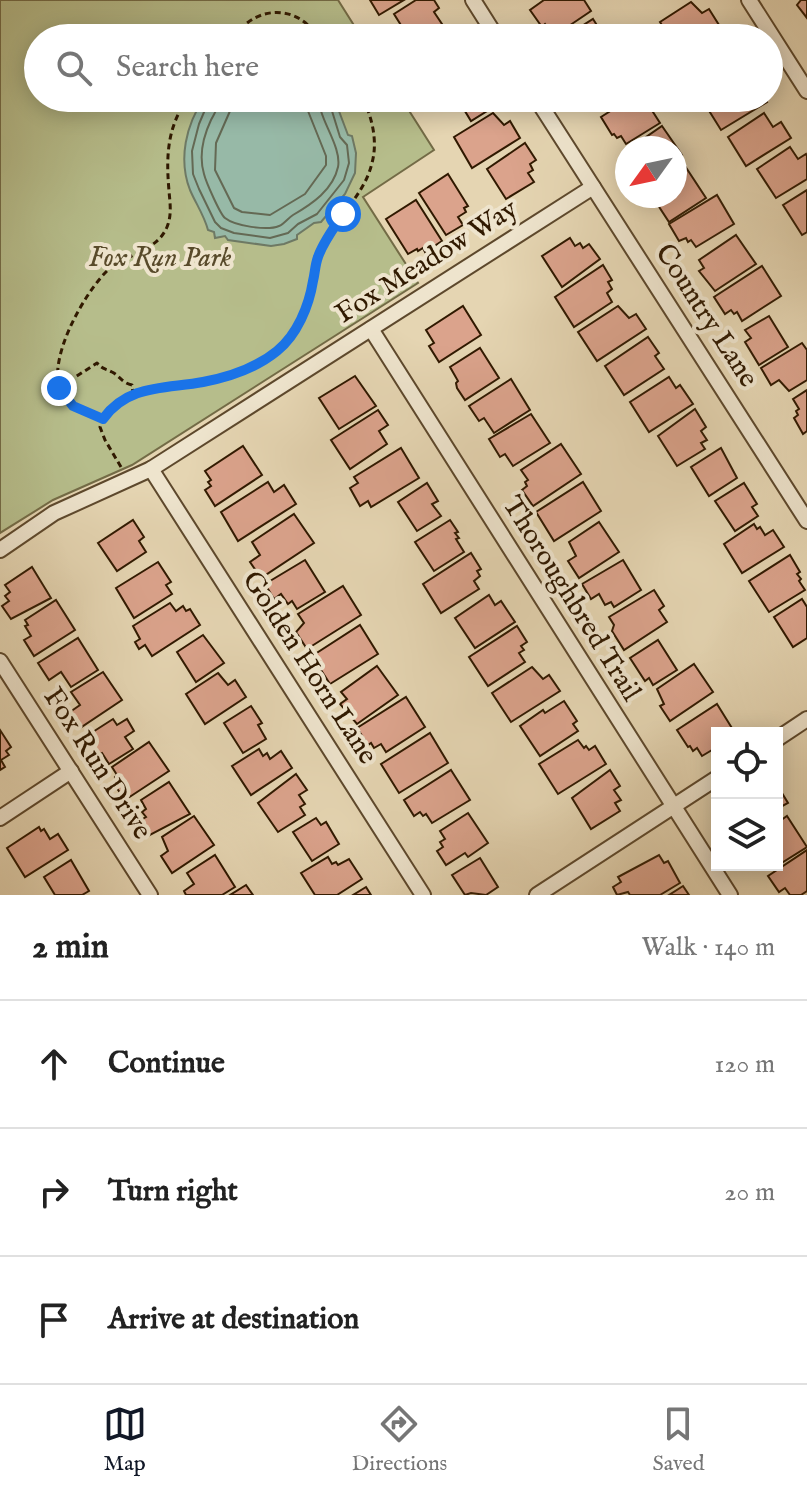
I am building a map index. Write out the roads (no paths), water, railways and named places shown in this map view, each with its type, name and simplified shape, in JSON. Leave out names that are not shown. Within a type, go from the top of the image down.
[{"type":"street","points":[[473,0],[488,24]]},
{"type":"street","points":[[749,0],[764,24]]},
{"type":"street","points":[[783,53],[807,91]]},
{"type":"street","name":"Country Lane","points":[[545,112],[807,521]]},
{"type":"street","name":"Fox Meadow Way","points":[[0,550],[54,513],[151,469],[593,187]]},
{"type":"street","name":"Thoroughbred Trail","points":[[371,329],[730,895]]},
{"type":"street","name":"Golden Horn Lane","points":[[151,469],[423,895]]},
{"type":"street","name":"Fox Run Drive","points":[[0,661],[150,895]]},
{"type":"street","points":[[783,735],[807,719]]},
{"type":"street","points":[[0,818],[71,771]]},
{"type":"street","points":[[537,895],[711,782]]},
{"type":"water","points":[[197,112],[339,112],[348,135],[352,136],[356,153],[355,173],[345,194],[321,222],[314,223],[297,235],[297,239],[271,246],[228,240],[225,236],[215,238],[214,232],[208,230],[186,178],[184,154]]},
{"type":"park label","name":"Fox Run Park","points":[[160,258]]}]
